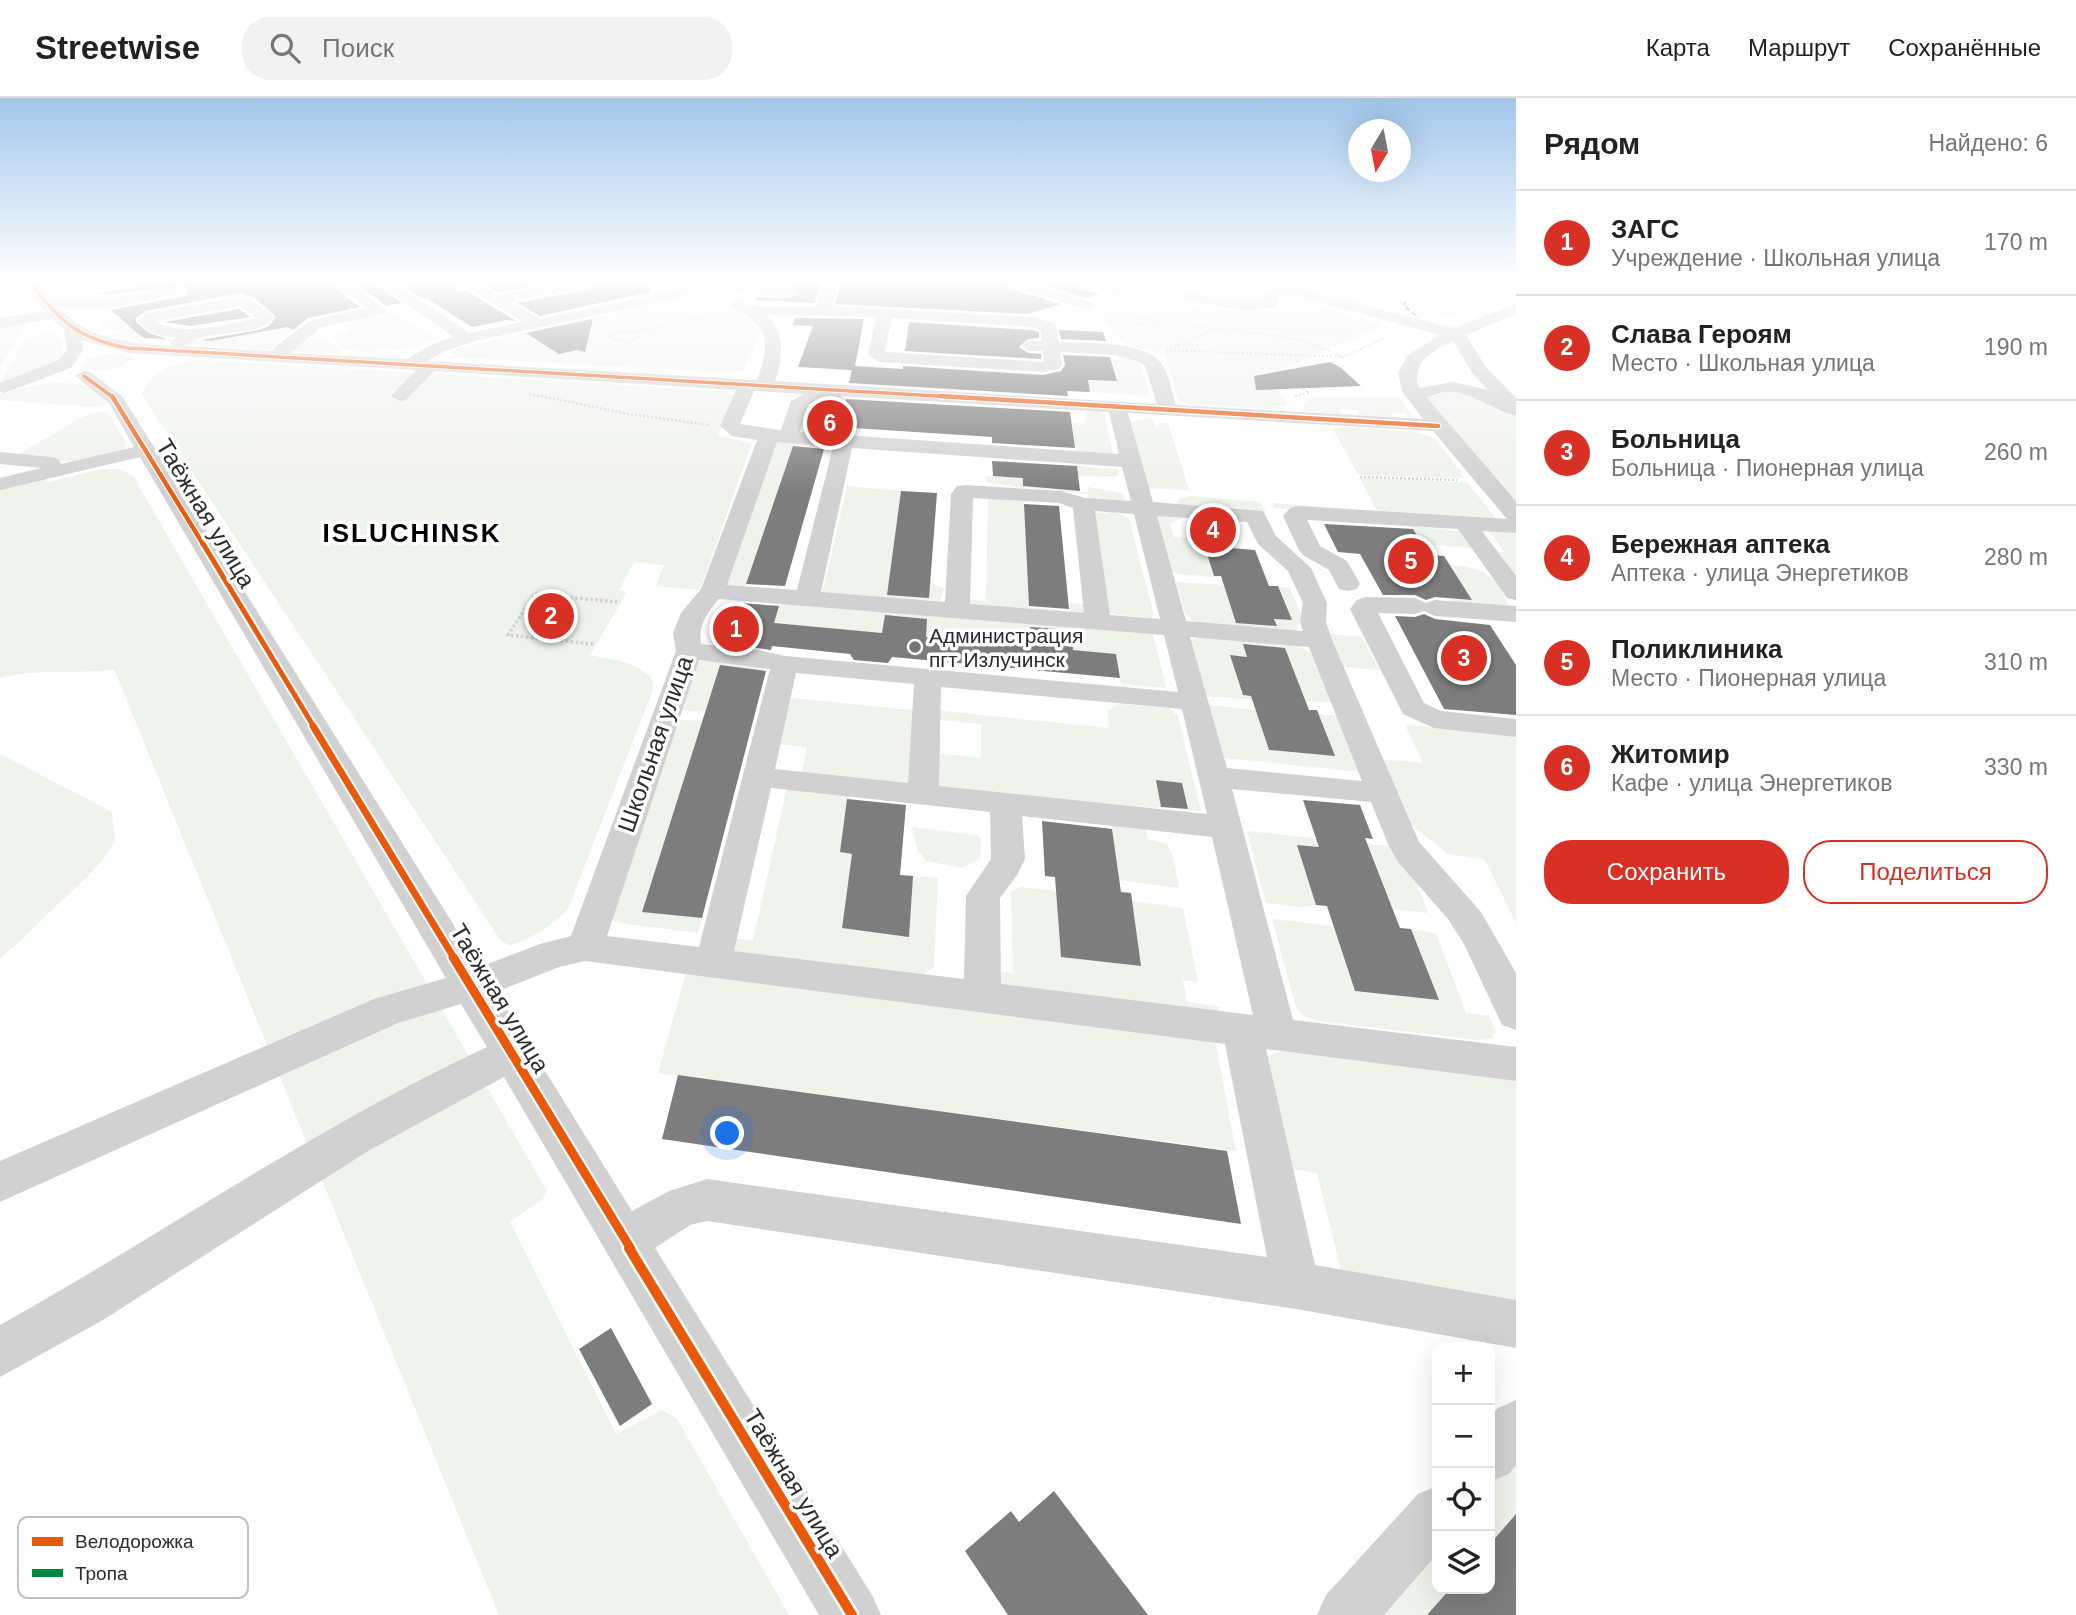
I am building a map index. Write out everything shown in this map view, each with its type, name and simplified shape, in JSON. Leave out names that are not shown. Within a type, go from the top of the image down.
[{"type":"street","points":[[73,369],[75,353]]},
{"type":"street","points":[[2,388],[73,369],[95,353]]},
{"type":"street","points":[[123,353],[178,356],[225,353]]},
{"type":"street","points":[[130,353],[144,353]]},
{"type":"street","points":[[221,353],[1438,426]]},
{"type":"street","points":[[275,356],[278,353]]},
{"type":"street","points":[[411,364],[427,353]]},
{"type":"street","points":[[774,353],[770,368],[755,385],[730,428],[739,432],[844,442],[1131,461]]},
{"type":"street","points":[[877,353],[876,355],[886,359],[1050,367],[1053,365],[1052,353]]},
{"type":"street","points":[[1133,353],[1152,363],[1168,410]]},
{"type":"street","points":[[1420,353],[1409,365],[1407,380],[1419,402],[1516,516]]},
{"type":"street","points":[[1469,353],[1481,372],[1516,409]]},
{"type":"street","points":[[400,396],[431,365]]},
{"type":"street","points":[[770,368],[803,374],[800,388]]},
{"type":"street","points":[[73,369],[99,385],[116,384]]},
{"type":"street","points":[[73,369],[116,384]]},
{"type":"street","points":[[1481,372],[1504,374]]},
{"type":"street","name":"Таёжная улица","points":[[116,384],[146,450],[852,1615]]},
{"type":"street","points":[[1419,402],[1417,396],[1426,390],[1461,389],[1497,398],[1516,409]]},
{"type":"street","name":"Школьная улица","points":[[585,947],[690,651],[686,633],[694,613],[713,591],[779,436],[800,401],[808,398],[1075,415],[1080,413],[1080,405]]},
{"type":"street","points":[[1117,407],[1226,827],[1260,1032],[1296,1285]]},
{"type":"street","points":[[807,598],[844,442]]},
{"type":"street","points":[[0,484],[146,450]]},
{"type":"street","points":[[0,458],[78,466]]},
{"type":"street","points":[[0,465],[78,466]]},
{"type":"street","points":[[0,471],[78,466]]},
{"type":"street","points":[[957,610],[962,494],[965,491],[1061,497],[1083,504],[1142,508]]},
{"type":"street","points":[[1083,504],[1098,622]]},
{"type":"street","points":[[1348,583],[1339,566],[1311,550],[1294,516],[1305,512],[1516,526]]},
{"type":"street","points":[[1255,516],[1295,519]]},
{"type":"street","points":[[1465,523],[1515,611]]},
{"type":"street","points":[[713,591],[1319,640]]},
{"type":"street","points":[[1515,611],[1373,603],[1363,609],[1413,708],[1434,719],[1516,728]]},
{"type":"street","points":[[690,651],[759,658],[785,664],[1193,702]]},
{"type":"street","points":[[713,963],[785,664]]},
{"type":"street","points":[[923,795],[928,678]]},
{"type":"street","points":[[758,777],[1226,827]]},
{"type":"street","points":[[1214,777],[1383,793]]},
{"type":"street","points":[[982,996],[983,896],[1008,859],[1005,803]]},
{"type":"street","points":[[0,1182],[388,1010],[471,986],[553,954],[585,947],[1516,1064]]},
{"type":"street","points":[[0,1352],[96,1297],[269,1188],[445,1084],[512,1054]]},
{"type":"street","points":[[626,1241],[676,1208],[690,1202],[707,1200],[1296,1285],[1516,1324]]},
{"type":"street","points":[[1495,1449],[1516,1426]]},
{"type":"lane","points":[[1142,508],[1255,516],[1266,539],[1299,568],[1315,603],[1313,622],[1319,640],[1413,859],[1476,933],[1516,1014]]},
{"type":"lane","points":[[1346,1615],[1432,1519]]},
{"type":"path","points":[[1238,353],[1343,357],[1352,353]]},
{"type":"path","points":[[1332,353],[1343,357]]},
{"type":"path","points":[[529,394],[628,414],[730,428]]},
{"type":"path","points":[[1360,477],[1459,480]]},
{"type":"path","points":[[593,644],[508,635],[535,594],[617,602]]},
{"type":"shaded area","points":[[0,353],[9,353],[0,368]]},
{"type":"shaded area","points":[[17,353],[62,353],[62,361],[2,385],[0,382]]},
{"type":"shaded area","points":[[454,353],[751,353],[743,371],[732,373],[451,357]]},
{"type":"shaded area","points":[[1160,353],[1320,353],[1265,376],[1288,403],[1280,409],[1192,405],[1179,401],[1165,354]]},
{"type":"shaded area","points":[[125,354],[133,358],[122,366],[108,370],[93,370],[81,366],[90,358]]},
{"type":"shaded area","points":[[1117,354],[1139,359],[1150,396],[1090,392],[1088,380],[1118,381],[1113,360],[1118,360]]},
{"type":"shaded area","points":[[197,360],[725,391],[733,395],[718,436],[752,443],[700,590],[656,586],[664,565],[634,562],[619,590],[627,592],[590,655],[639,668],[653,680],[652,692],[568,909],[533,936],[509,946],[499,938],[141,394],[164,369]]},
{"type":"shaded area","points":[[50,383],[83,385],[97,392],[106,405],[90,407],[0,400],[0,394],[6,391]]},
{"type":"shaded area","points":[[1441,391],[1481,398],[1500,406],[1516,418],[1516,500],[1426,402],[1425,397]]},
{"type":"shaded area","points":[[1310,397],[1400,398],[1412,416],[1409,417],[1405,412],[1391,414],[1392,417],[1359,415],[1358,410],[1339,409],[1342,414],[1301,411]]},
{"type":"shaded area","points":[[1088,410],[1096,410],[1105,416],[1113,454],[1076,455],[1072,423],[1084,424]]},
{"type":"shaded area","points":[[107,411],[127,446],[116,453],[103,458],[72,461],[13,457],[86,415]]},
{"type":"shaded area","points":[[1152,418],[1156,427],[1159,427],[1159,423],[1168,423],[1189,490],[1145,488],[1131,422]]},
{"type":"shaded area","points":[[1342,427],[1411,431],[1435,438],[1465,478],[1358,475],[1333,429]]},
{"type":"shaded area","points":[[772,441],[826,443],[825,447],[794,445],[746,586],[725,585]]},
{"type":"shaded area","points":[[1003,461],[1119,469],[1118,476],[1113,477],[1037,474],[1037,488],[1088,492],[1088,487],[1123,493],[1124,500],[1088,500],[1087,494],[987,483],[986,476],[1009,477],[1009,466],[1003,465]]},
{"type":"shaded area","points":[[102,469],[120,469],[133,476],[547,1191],[543,1199],[510,1222],[616,1434],[662,1410],[677,1419],[789,1615],[499,1615],[114,669],[28,673],[0,678],[0,487],[44,477],[48,482]]},
{"type":"shaded area","points":[[1360,478],[1467,482],[1498,521],[1275,508],[1272,503],[1377,511]]},
{"type":"shaded area","points":[[847,486],[901,491],[887,594],[930,583],[944,588],[940,601],[822,594]]},
{"type":"shaded area","points":[[1191,496],[1261,502],[1266,513],[1175,506],[1179,499]]},
{"type":"shaded area","points":[[974,497],[1024,500],[1029,607],[1069,611],[1069,603],[1083,604],[1087,608],[1086,614],[968,606],[964,599],[986,601],[988,500]]},
{"type":"shaded area","points":[[1116,512],[1129,519],[1154,615],[1151,618],[1108,614],[1091,514]]},
{"type":"shaded area","points":[[1153,515],[1184,518],[1170,523],[1174,537],[1214,540],[1214,576],[1222,578],[1170,571]]},
{"type":"shaded area","points":[[1411,526],[1461,531],[1472,548],[1422,544]]},
{"type":"shaded area","points":[[1486,528],[1516,534],[1516,590],[1490,552],[1505,552]]},
{"type":"shaded area","points":[[1449,565],[1478,570],[1485,574],[1497,585],[1508,604],[1503,608],[1451,604],[1448,599],[1472,600]]},
{"type":"shaded area","points":[[1176,582],[1224,585],[1234,616],[1291,620],[1279,587],[1290,588],[1302,617],[1296,631],[1197,625],[1185,613]]},
{"type":"shaded area","points":[[786,603],[1153,634],[1166,688],[1121,684],[1116,654],[755,622],[772,606]]},
{"type":"shaded area","points":[[1322,633],[1362,637],[1379,670],[1334,666]]},
{"type":"shaded area","points":[[1202,637],[1299,646],[1315,656],[1339,703],[1305,701],[1290,660],[1231,655],[1243,695],[1251,696],[1253,700],[1204,696],[1185,642]]},
{"type":"shaded area","points":[[704,660],[758,666],[763,668],[765,674],[718,670],[705,712],[675,709],[694,663]]},
{"type":"shaded area","points":[[792,698],[921,711],[915,785],[802,773],[807,747],[774,744],[784,706]]},
{"type":"shaded area","points":[[1119,704],[1169,708],[1178,716],[1201,812],[1188,810],[1182,783],[1157,780],[1161,807],[1155,808],[933,788],[934,753],[981,758],[981,724],[932,719],[933,710],[1109,728],[1108,710]]},
{"type":"shaded area","points":[[1208,705],[1256,710],[1269,750],[1334,756],[1318,714],[1340,716],[1361,772],[1223,758]]},
{"type":"shaded area","points":[[672,719],[702,721],[642,911],[702,918],[698,933],[610,920]]},
{"type":"shaded area","points":[[1405,725],[1516,734],[1516,923],[1485,860],[1448,854],[1403,818],[1378,759],[1423,763]]},
{"type":"shaded area","points":[[0,754],[112,812],[115,842],[88,876],[0,958]]},
{"type":"shaded area","points":[[788,782],[849,788],[840,852],[852,854],[842,928],[909,936],[913,876],[938,878],[934,967],[924,974],[723,950],[725,937],[753,941]]},
{"type":"shaded area","points":[[1145,823],[1147,839],[1167,844],[1173,857],[1179,888],[1119,880],[1111,825]]},
{"type":"shaded area","points":[[912,827],[976,835],[981,838],[980,858],[963,868],[926,861],[917,849]]},
{"type":"shaded area","points":[[1247,831],[1395,847],[1411,868],[1428,913],[1393,909],[1371,852],[1298,845],[1316,905],[1302,907],[1266,903]]},
{"type":"shaded area","points":[[1021,887],[1056,891],[1061,957],[1140,966],[1132,901],[1183,908],[1198,982],[1183,980],[1187,1002],[1221,1007],[1217,1011],[1002,985],[984,970],[1013,973],[1011,891]]},
{"type":"shaded area","points":[[1272,919],[1333,926],[1355,991],[1438,1000],[1411,929],[1436,933],[1466,1013],[1489,1016],[1496,1031],[1492,1039],[1477,1040],[1319,1021],[1303,1016],[1296,1007]]},
{"type":"shaded area","points":[[686,973],[1215,1040],[1236,1151],[658,1073]]},
{"type":"shaded area","points":[[1283,1051],[1516,1081],[1516,1300],[1342,1275],[1317,1173],[1288,1168],[1266,1068],[1268,1056]]},
{"type":"shaded area","points":[[1516,1441],[1516,1514],[1495,1538],[1495,1468]]},
{"type":"shaded area","points":[[1432,1537],[1432,1594],[1446,1594],[1427,1615],[1363,1615]]},
{"type":"building","points":[[803,353],[858,353],[855,366],[903,369],[903,366],[1043,375],[1061,371],[1065,365],[1063,355],[1110,357],[1117,381],[1088,380],[1090,392],[1067,391],[1068,396],[849,383],[852,370],[798,367]]},
{"type":"building","points":[[935,353],[1028,353],[1041,354],[1041,359]]},
{"type":"building","points":[[1330,362],[1340,367],[1361,386],[1256,390],[1254,376]]},
{"type":"building","points":[[846,399],[1070,412],[1075,448],[992,443],[992,437],[838,427]]},
{"type":"building","points":[[793,446],[824,449],[785,586],[746,584]]},
{"type":"building","points":[[992,461],[1077,466],[1080,491],[1023,486],[1023,478],[993,476]]},
{"type":"building","points":[[901,491],[937,493],[929,598],[887,595]]},
{"type":"building","points":[[1024,504],[1059,506],[1069,609],[1029,606]]},
{"type":"building","points":[[1213,522],[1224,527],[1231,548],[1255,550],[1269,586],[1278,586],[1292,620],[1274,619],[1277,626],[1236,623],[1221,576],[1214,576],[1199,528]]},
{"type":"building","points":[[1324,524],[1413,529],[1429,555],[1444,556],[1472,600],[1435,597],[1426,600],[1415,595],[1383,595],[1360,554],[1338,552]]},
{"type":"building","points":[[740,603],[779,606],[774,623],[882,633],[885,615],[927,619],[926,637],[1031,646],[1030,627],[1071,630],[1073,650],[1116,654],[1120,678],[892,657],[888,663],[854,660],[850,654],[772,646],[771,650],[726,644],[713,628],[734,620]]},
{"type":"building","points":[[1424,614],[1435,619],[1490,625],[1516,665],[1516,715],[1444,709],[1395,616],[1415,617]]},
{"type":"building","points":[[1243,644],[1285,648],[1309,710],[1317,710],[1335,756],[1269,750],[1251,696],[1243,695],[1230,655],[1247,657]]},
{"type":"building","points":[[720,665],[766,671],[702,918],[642,912]]},
{"type":"building","points":[[1156,780],[1182,783],[1188,809],[1161,807]]},
{"type":"building","points":[[847,799],[906,805],[900,875],[913,876],[909,937],[842,928],[852,854],[840,852]]},
{"type":"building","points":[[1303,800],[1360,805],[1373,839],[1365,838],[1400,928],[1411,929],[1439,1000],[1355,991],[1327,906],[1316,905],[1297,845],[1319,847]]},
{"type":"building","points":[[1042,821],[1112,829],[1121,892],[1131,893],[1141,966],[1061,957],[1055,877],[1045,876]]},
{"type":"building","points":[[678,1075],[1227,1151],[1241,1224],[662,1139]]},
{"type":"building","points":[[611,1328],[652,1404],[620,1426],[579,1349]]},
{"type":"building","points":[[1054,1491],[1148,1615],[1008,1615],[965,1551],[1011,1511],[1019,1522]]},
{"type":"building","points":[[1516,1514],[1516,1615],[1427,1615],[1446,1594],[1495,1594],[1495,1538]]},
{"type":"cycle path","points":[[209,353],[1438,426]]},
{"type":"cycle path","points":[[84,376],[116,400],[852,1615]]},
{"type":"place","name":"Житомир","points":[[830,423]]},
{"type":"place","name":"Бережная аптека","points":[[1213,530]]},
{"type":"place","name":"Поликлиника","points":[[1411,561]]},
{"type":"place","name":"Слава Героям","points":[[551,616]]},
{"type":"place","name":"ЗАГС","points":[[736,629]]},
{"type":"place","name":"Администрация пгт Излучинск","points":[[915,647]]},
{"type":"place","name":"Больница","points":[[1464,658]]},
{"type":"district","name":"ISLUCHINSK","points":[[412,533]]}]
